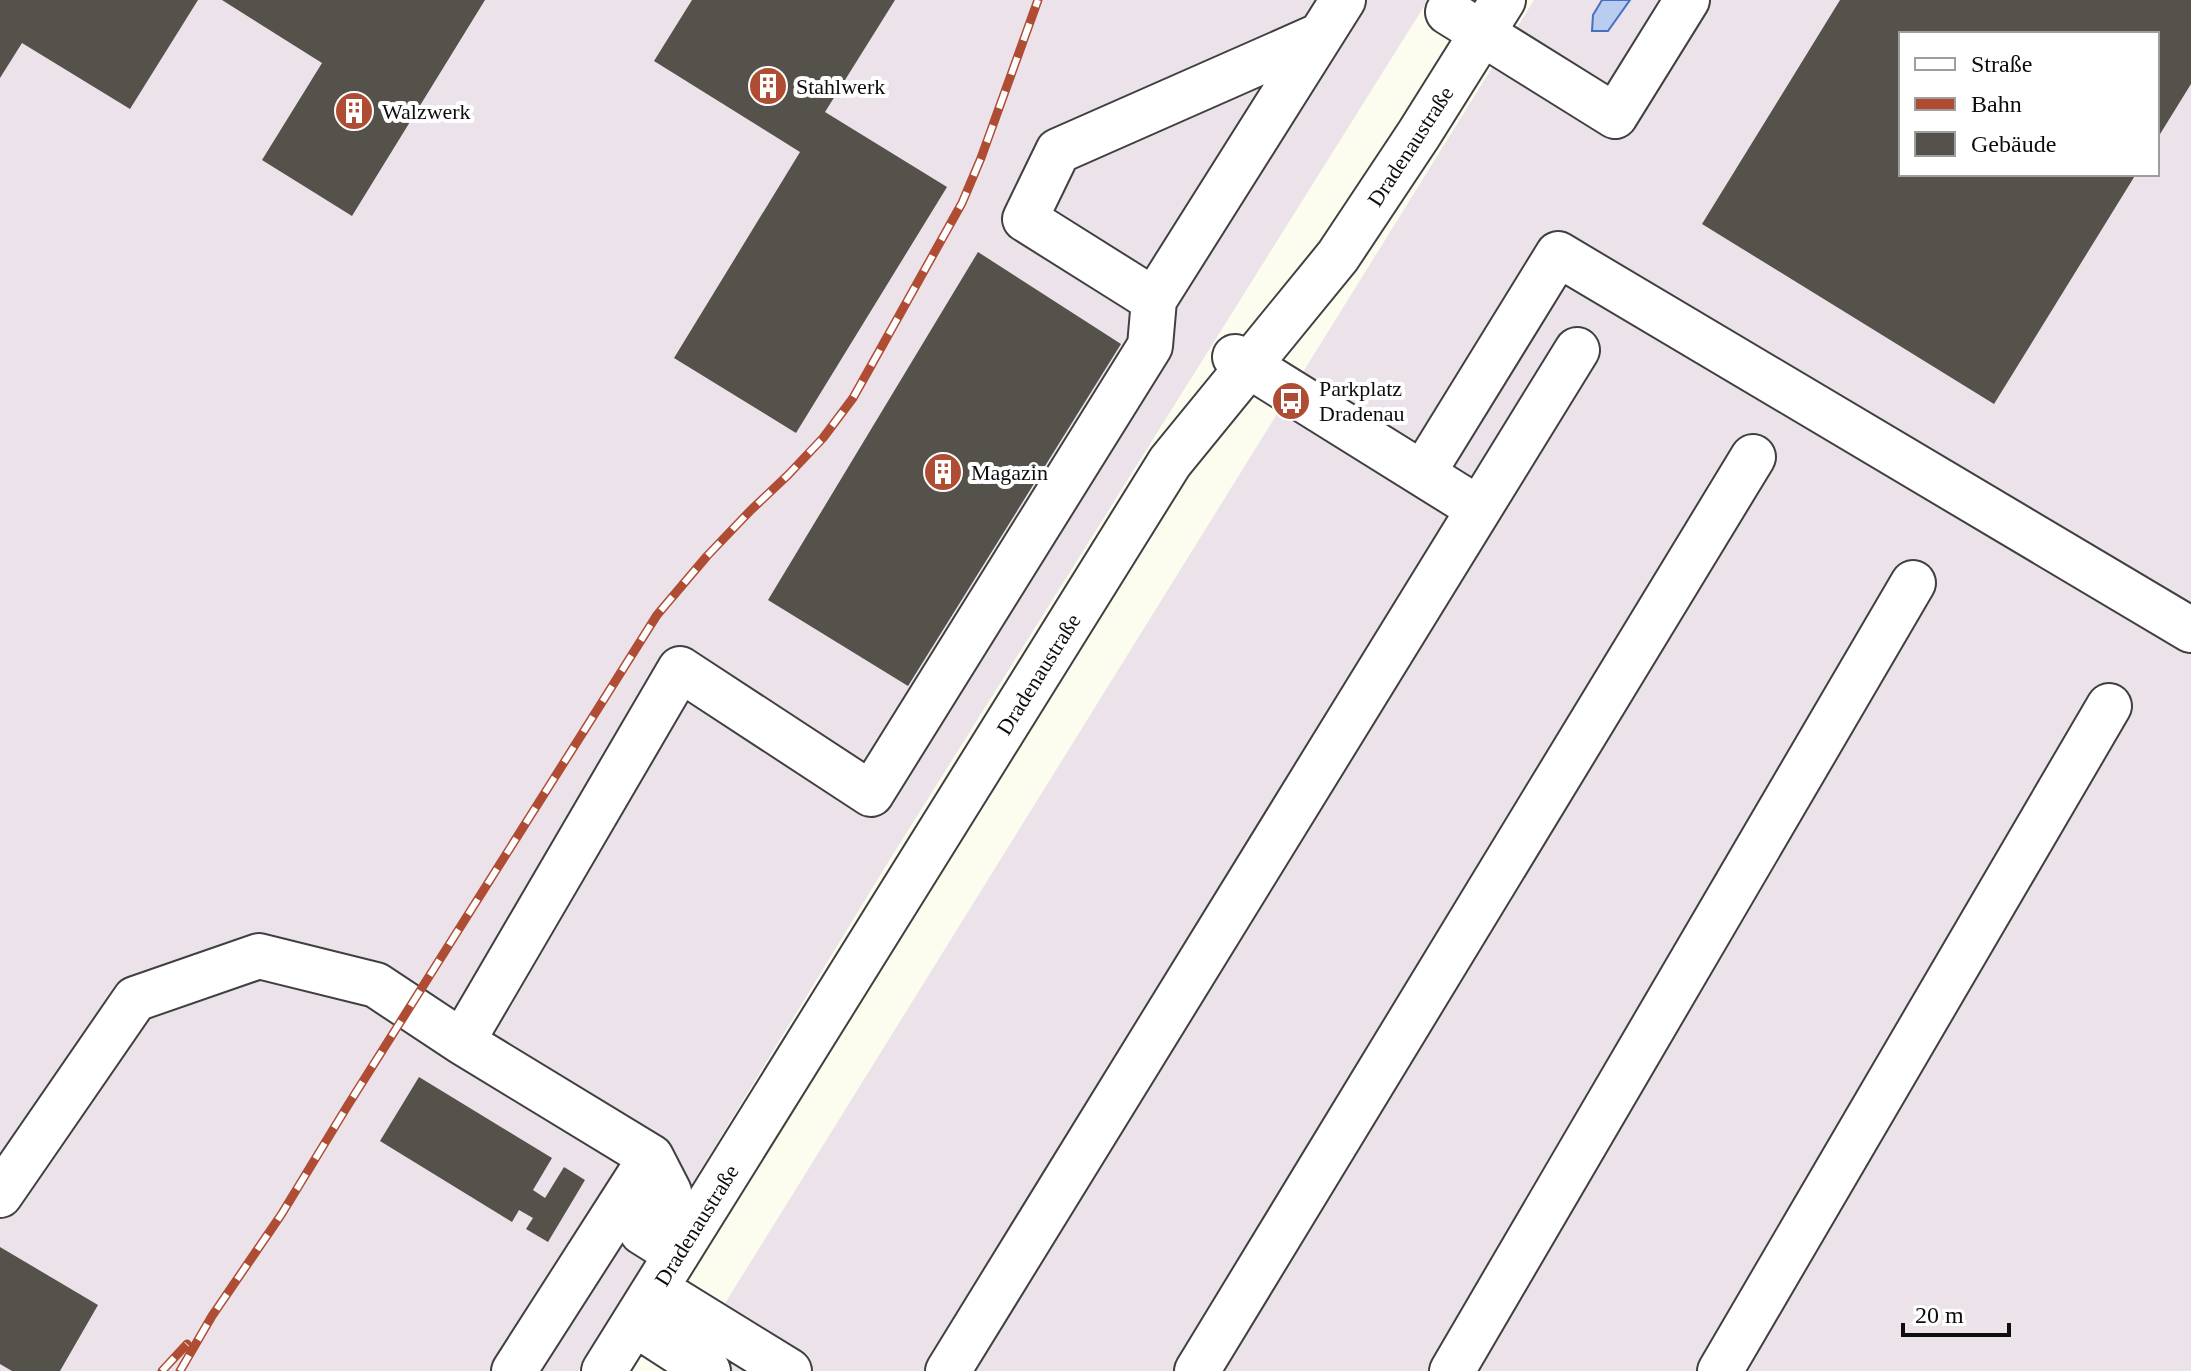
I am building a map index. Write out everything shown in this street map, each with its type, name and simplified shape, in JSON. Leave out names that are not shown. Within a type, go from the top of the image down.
[{"type":"street","points":[[1478,15],[1615,116],[1687,0]]},
{"type":"street","name":"Dradenaustraße","points":[[604,1371],[1170,462],[1242,361],[1338,256],[1419,134],[1478,15]]},
{"type":"street","points":[[1154,300],[1025,219],[1058,151],[1332,18]]},
{"type":"street","points":[[462,1042],[680,669],[871,794],[1150,346],[1154,300],[1332,18]]},
{"type":"street","points":[[1423,473],[1558,254],[2191,630]]},
{"type":"street","points":[[948,1371],[1577,350]]},
{"type":"street","points":[[1242,361],[1479,509]]},
{"type":"street","points":[[1197,1371],[1753,457]]},
{"type":"street","points":[[1452,1371],[1913,583]]},
{"type":"street","points":[[1720,1371],[2109,706]]},
{"type":"street","points":[[0,1195],[135,999],[259,956],[376,985],[462,1042],[651,1157],[669,1192],[642,1232],[656,1289],[708,1371]]},
{"type":"street","points":[[514,1371],[651,1157]]},
{"type":"street","points":[[656,1289],[789,1371]]},
{"type":"shaded area","points":[[0,0],[1428,0],[887,864],[578,1371],[0,1371]]},
{"type":"shaded area","points":[[1534,0],[2191,0],[2191,1371],[683,1371]]},
{"type":"water","points":[[1602,0],[1630,0],[1608,31],[1592,31],[1593,15]]},
{"type":"building","points":[[0,0],[198,0],[130,109],[22,43],[0,78]]},
{"type":"building","name":"Walzwerk","points":[[222,0],[485,0],[352,216],[262,160],[322,63]]},
{"type":"building","points":[[692,0],[895,0],[825,112],[947,187],[796,433],[674,358],[800,152],[654,61]]},
{"type":"building","points":[[1840,0],[2191,0],[2191,84],[2159,136],[2159,32],[1899,32],[1899,176],[2135,176],[1994,404],[1702,224]]},
{"type":"building","name":"Magazin","points":[[978,252],[1121,344],[908,686],[768,600]]},
{"type":"building","points":[[419,1077],[552,1158],[533,1190],[545,1198],[564,1167],[585,1180],[548,1242],[526,1229],[533,1218],[519,1210],[512,1222],[380,1141]]},
{"type":"building","points":[[0,1247],[98,1305],[60,1371],[12,1371],[0,1364]]},
{"type":"railway","points":[[180,1371],[657,615],[707,556],[823,438],[853,398],[962,203],[1038,0]]},
{"type":"railway","points":[[162,1371],[187,1344]]},
{"type":"place","name":"Stahlwerk","points":[[768,86]]},
{"type":"place","name":"Walzwerk","points":[[354,111]]},
{"type":"place","name":"Parkplatz Dradenau","points":[[1291,401]]},
{"type":"place","name":"Magazin","points":[[943,472]]}]
